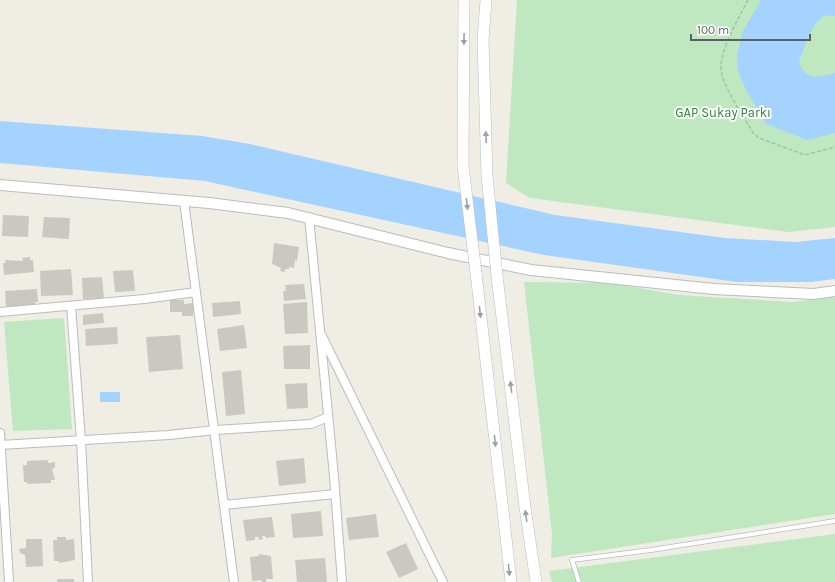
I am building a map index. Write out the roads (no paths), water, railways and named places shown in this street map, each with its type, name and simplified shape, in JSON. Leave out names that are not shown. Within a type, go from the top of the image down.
[{"type":"main road","points":[[464,0],[463,166],[511,582]]},
{"type":"main road","points":[[486,0],[484,40],[487,176],[497,276],[525,508],[536,582]]},
{"type":"street","points":[[0,185],[184,201],[288,212],[448,253],[531,270],[714,288],[814,294],[835,291]]},
{"type":"street","points":[[184,201],[234,582]]},
{"type":"street","points":[[309,217],[342,582]]},
{"type":"street","points":[[0,312],[71,306],[196,292]]},
{"type":"street","points":[[71,306],[81,440],[88,582]]},
{"type":"street","points":[[320,332],[443,582]]},
{"type":"street","points":[[0,445],[169,435],[215,430],[311,424],[328,417]]},
{"type":"street","points":[[0,433],[2,512],[9,582]]},
{"type":"street","points":[[224,505],[335,494]]},
{"type":"lane","points":[[579,582],[572,560],[651,550],[835,521]]},
{"type":"water","points":[[761,0],[835,0],[835,16],[825,16],[816,23],[812,29],[799,62],[805,73],[809,75],[818,77],[835,73],[835,133],[807,140],[766,124],[745,88],[738,70],[737,55],[743,31]]},
{"type":"water","points":[[0,121],[202,136],[250,144],[555,215],[725,238],[796,242],[835,238],[835,279],[811,282],[737,282],[544,255],[205,181],[0,163]]},
{"type":"water","points":[[100,392],[120,392],[120,402],[100,402]]},
{"type":"park label","name":"GAP Sukay Parkı","points":[[723,112]]}]
